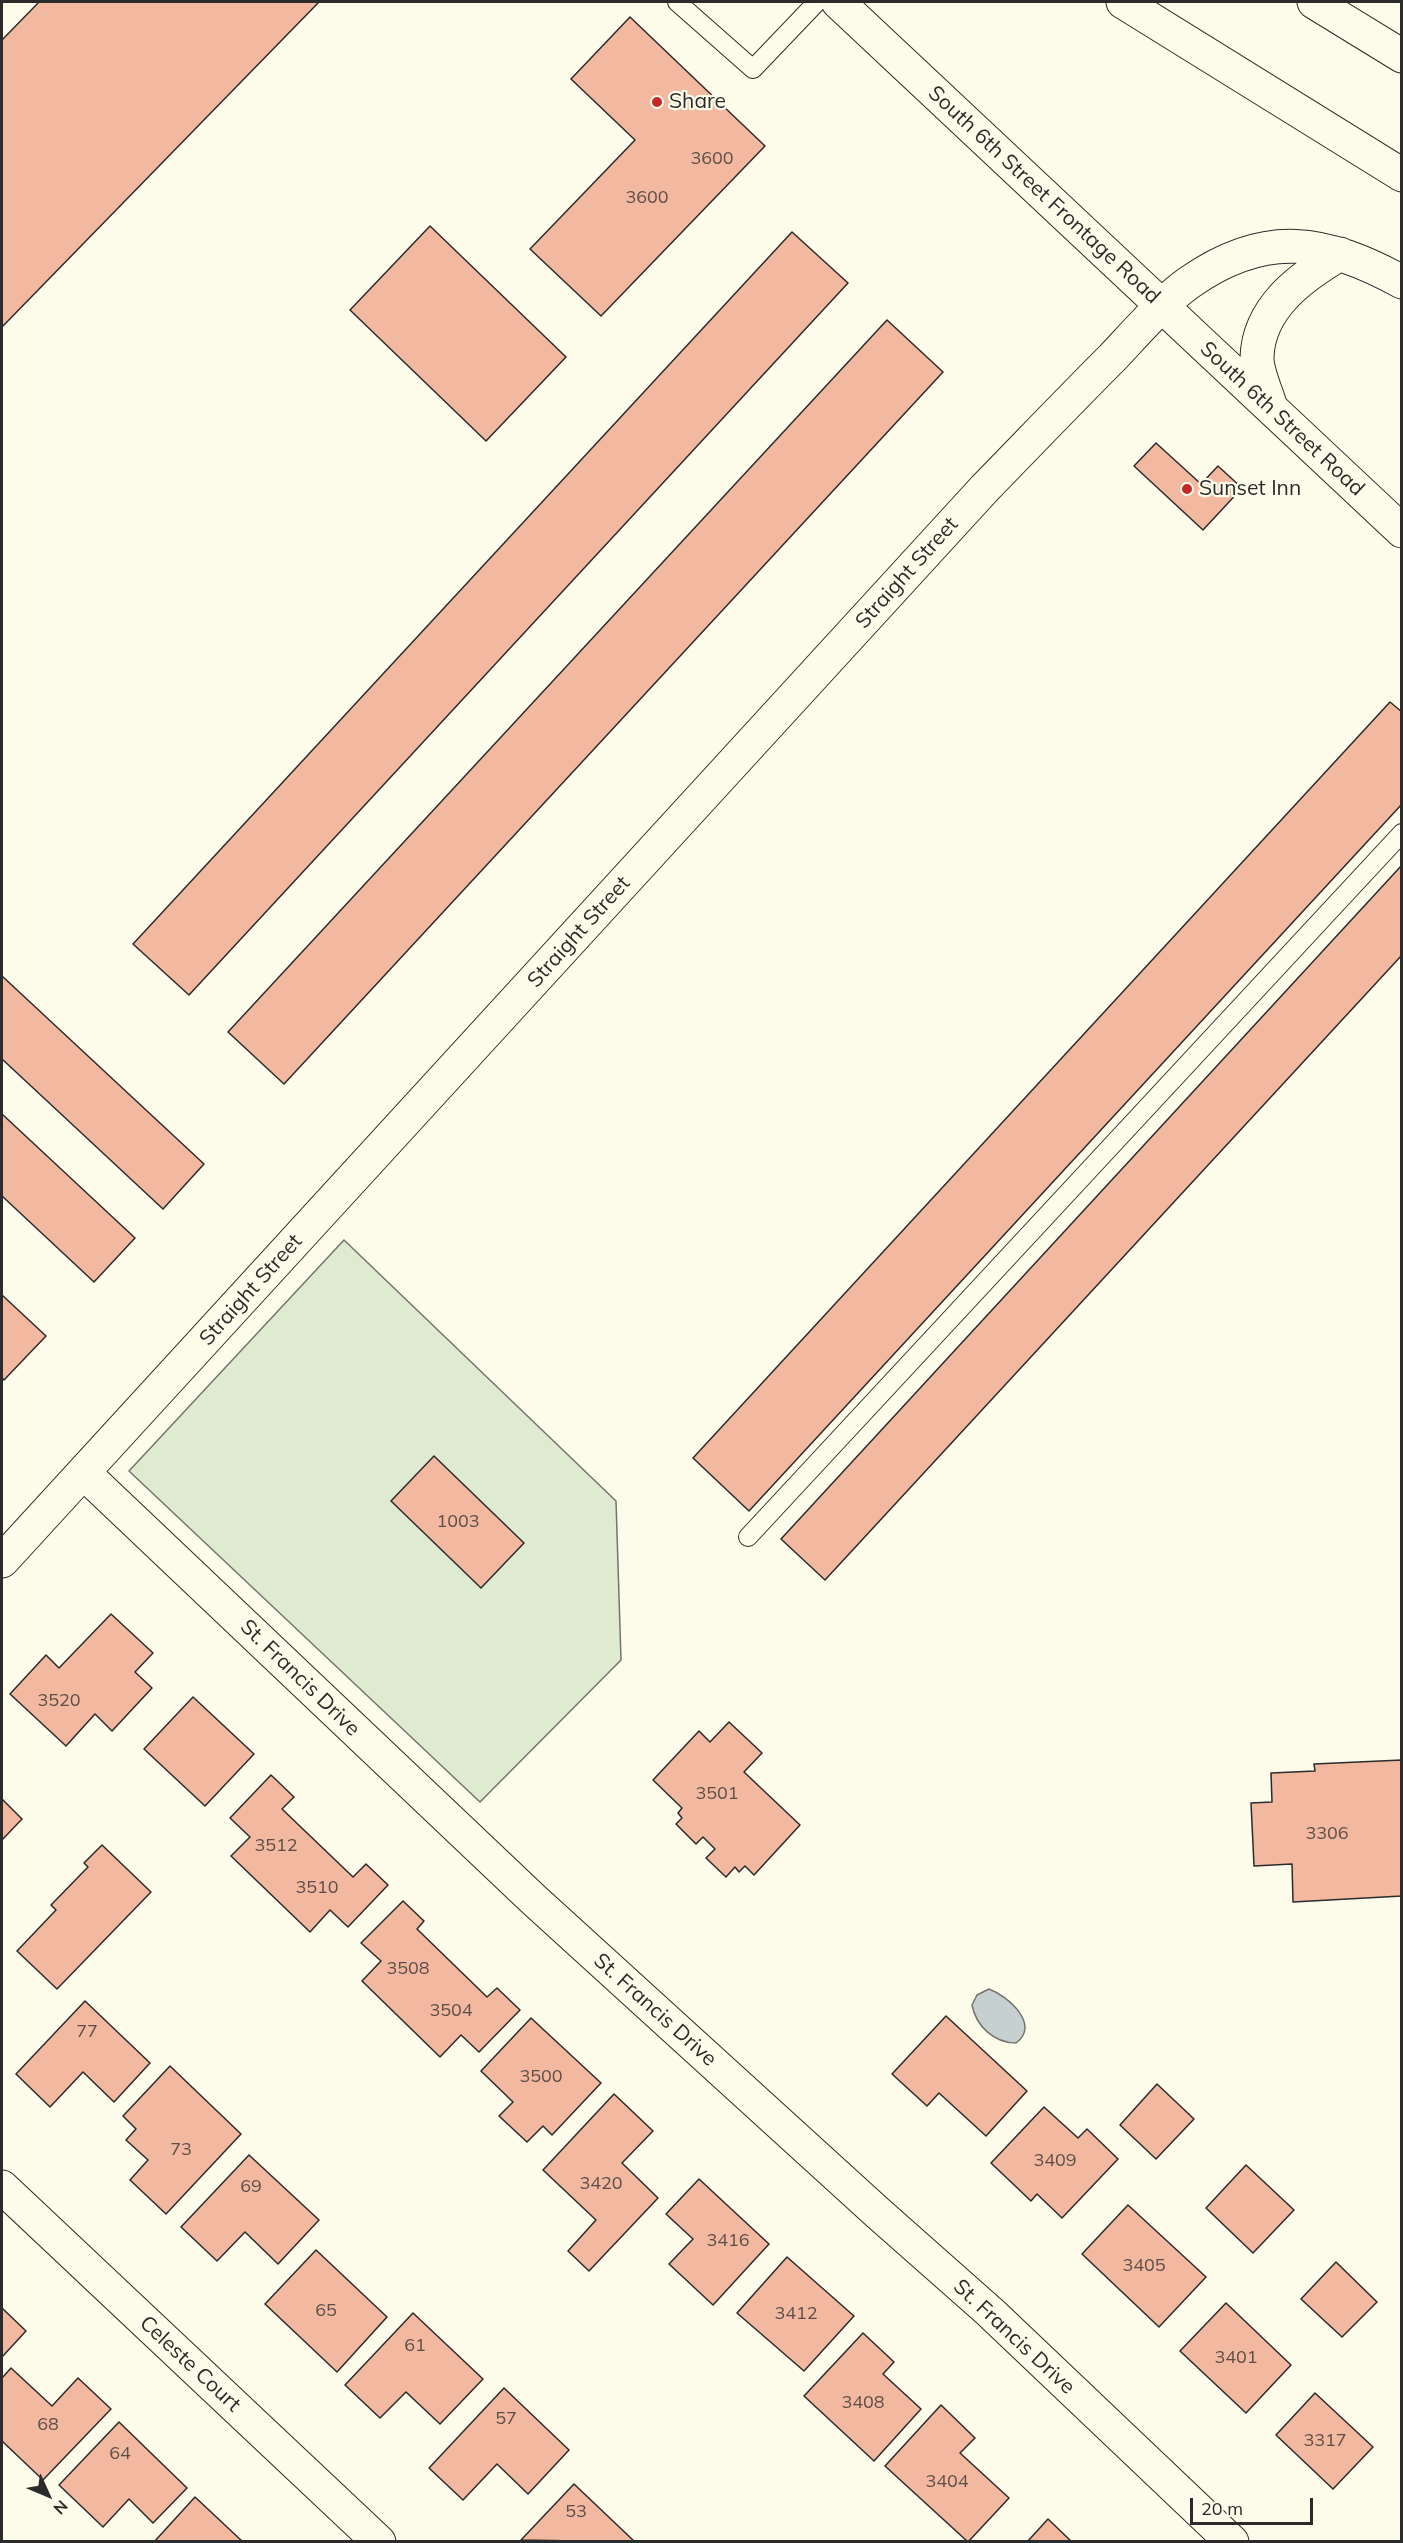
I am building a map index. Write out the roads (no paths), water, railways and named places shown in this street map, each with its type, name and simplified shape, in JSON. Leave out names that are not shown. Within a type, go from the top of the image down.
[{"type":"street","name":"South 6th Street Frontage Road","points":[[838,2],[1162,307],[1188,283],[1238,256],[1264,248],[1303,246],[1340,254],[1374,267],[1401,282]]},
{"type":"street","points":[[1124,2],[1401,175]]},
{"type":"street","points":[[1314,2],[1401,56]]},
{"type":"street","points":[[1271,408],[1257,359],[1263,328],[1273,306],[1300,281],[1340,254]]},
{"type":"street","name":"South 6th Street Road","points":[[1162,307],[1401,531]]},
{"type":"street","name":"Straight Street","points":[[2,1561],[985,488],[1162,307]]},
{"type":"street","name":"St. Francis Drive","points":[[84,1473],[533,1899],[878,2214],[990,2313],[1232,2541]]},
{"type":"street","name":"Celeste Court","points":[[2,2187],[379,2541]]},
{"type":"lane","points":[[677,2],[753,69],[817,2]]},
{"type":"lane","points":[[748,1537],[1401,833]]},
{"type":"place","name":"Share","points":[[657,102]]},
{"type":"place","name":"Sunset Inn","points":[[1187,489]]}]
